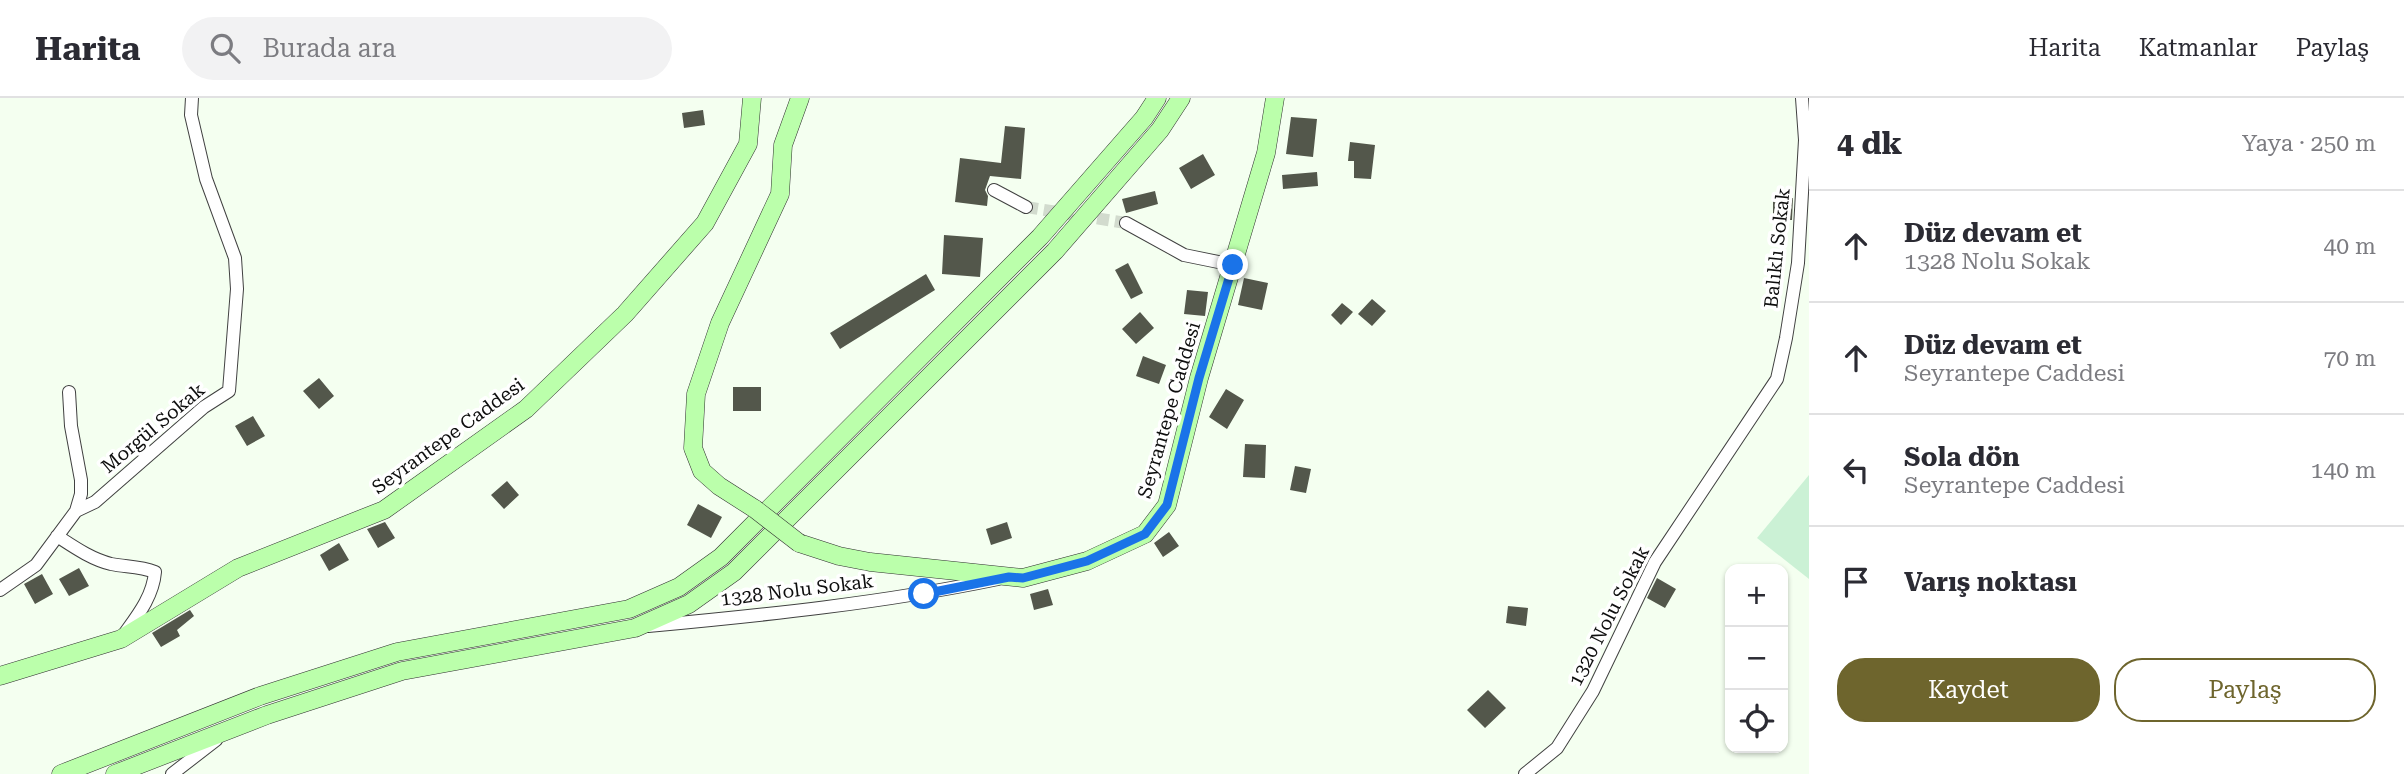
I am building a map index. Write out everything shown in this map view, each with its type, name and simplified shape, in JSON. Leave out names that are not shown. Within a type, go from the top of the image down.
[{"type":"main road","name":"Seyrantepe Caddesi","points":[[0,676],[121,639],[238,568],[384,509],[526,409],[625,314],[705,223],[748,144],[752,98]]},
{"type":"main road","name":"Seyrantepe Caddesi","points":[[800,98],[783,145],[780,194],[720,323],[696,394],[693,448],[702,471],[799,543],[839,556],[870,562],[1023,578],[1087,561],[1145,534],[1167,505],[1199,378],[1266,153],[1275,98]]},
{"type":"main road","points":[[61,774],[260,696],[397,652],[629,609],[679,587],[721,557],[1040,237],[1144,118],[1157,98]]},
{"type":"main road","points":[[115,774],[267,715],[402,671],[631,628],[689,604],[734,572],[1055,251],[1160,130],[1181,98]]},
{"type":"street","name":"Morgül Sokak","points":[[76,511],[95,502],[204,407],[229,391],[237,289],[235,258],[206,179],[191,115],[192,98]]},
{"type":"street","name":"Balıklı Sokak","points":[[1766,397],[1777,379],[1798,263],[1805,140],[1802,98]]},
{"type":"street","points":[[994,190],[1026,207]]},
{"type":"street","points":[[1126,223],[1184,255],[1233,265]]},
{"type":"street","name":"Morgül Sokak","points":[[69,392],[71,426],[81,480],[81,494],[76,511]]},
{"type":"street","name":"1320 Nolu Sokak","points":[[1525,774],[1557,748],[1593,691],[1655,562],[1766,397]]},
{"type":"street","points":[[0,590],[36,565],[76,511]]},
{"type":"street","points":[[57,536],[85,554],[111,564],[143,567],[155,572],[146,603],[121,639]]},
{"type":"street","name":"1328 Nolu Sokak","points":[[631,628],[770,614],[924,594],[1009,577]]},
{"type":"street","points":[[172,774],[230,729]]},
{"type":"green space","points":[[1809,475],[1809,579],[1757,538]]},
{"type":"building","points":[[703,110],[705,125],[684,128],[682,113]]},
{"type":"building","points":[[1291,117],[1317,119],[1313,157],[1286,154]]},
{"type":"building","points":[[1005,126],[1025,128],[1021,179],[990,176],[985,190],[988,196],[987,206],[955,202],[960,158],[1001,163]]},
{"type":"building","points":[[1350,142],[1375,145],[1371,179],[1354,178],[1354,161],[1348,161]]},
{"type":"building","points":[[1203,154],[1215,175],[1191,189],[1179,168]]},
{"type":"building","points":[[1317,172],[1318,186],[1283,189],[1282,175]]},
{"type":"building","points":[[1155,191],[1158,204],[1126,213],[1122,199]]},
{"type":"building","points":[[1773,197],[1793,198],[1792,220],[1773,220]]},
{"type":"building","points":[[944,235],[983,238],[980,277],[942,274]]},
{"type":"building","points":[[1128,263],[1143,293],[1131,299],[1115,270]]},
{"type":"building","points":[[926,274],[935,290],[840,349],[830,333]]},
{"type":"building","points":[[1244,278],[1268,283],[1262,310],[1238,305]]},
{"type":"building","points":[[1187,290],[1208,292],[1205,316],[1184,314]]},
{"type":"building","points":[[1372,299],[1386,311],[1372,326],[1358,314]]},
{"type":"building","points":[[1342,303],[1353,312],[1341,325],[1331,315]]},
{"type":"building","points":[[1140,312],[1154,328],[1136,344],[1122,329]]},
{"type":"building","points":[[1143,356],[1166,365],[1159,384],[1136,376]]},
{"type":"building","points":[[319,378],[334,396],[319,409],[303,391]]},
{"type":"building","points":[[733,387],[761,387],[761,411],[733,411]]},
{"type":"building","points":[[1226,389],[1244,400],[1227,429],[1209,417]]},
{"type":"building","points":[[253,416],[265,436],[247,446],[235,426]]},
{"type":"building","points":[[1245,444],[1266,445],[1265,478],[1243,477]]},
{"type":"building","points":[[1295,466],[1311,469],[1306,493],[1290,490]]},
{"type":"building","points":[[507,481],[519,495],[504,509],[491,495]]},
{"type":"building","points":[[698,504],[722,517],[711,538],[687,525]]},
{"type":"building","points":[[385,522],[395,538],[378,548],[367,529]]},
{"type":"building","points":[[1007,522],[1012,538],[991,545],[986,529]]},
{"type":"building","points":[[1169,532],[1179,546],[1163,557],[1154,543]]},
{"type":"building","points":[[339,543],[349,560],[329,571],[320,555]]},
{"type":"building","points":[[79,568],[89,586],[69,596],[59,579]]},
{"type":"building","points":[[42,574],[53,594],[35,604],[24,584]]},
{"type":"building","points":[[1657,578],[1676,589],[1665,608],[1647,598]]},
{"type":"building","points":[[1048,589],[1053,605],[1034,610],[1030,594]]},
{"type":"building","points":[[1508,606],[1528,608],[1526,626],[1506,623]]},
{"type":"building","points":[[190,610],[194,616],[177,630],[180,636],[161,647],[152,633]]},
{"type":"building","points":[[1488,690],[1506,708],[1485,728],[1467,710]]},
{"type":"tunnel","points":[[1026,207],[1126,223]]},
{"type":"route","points":[[924,594],[1009,577],[1023,578],[1087,561],[1145,534],[1167,505],[1199,378],[1233,265]]}]
